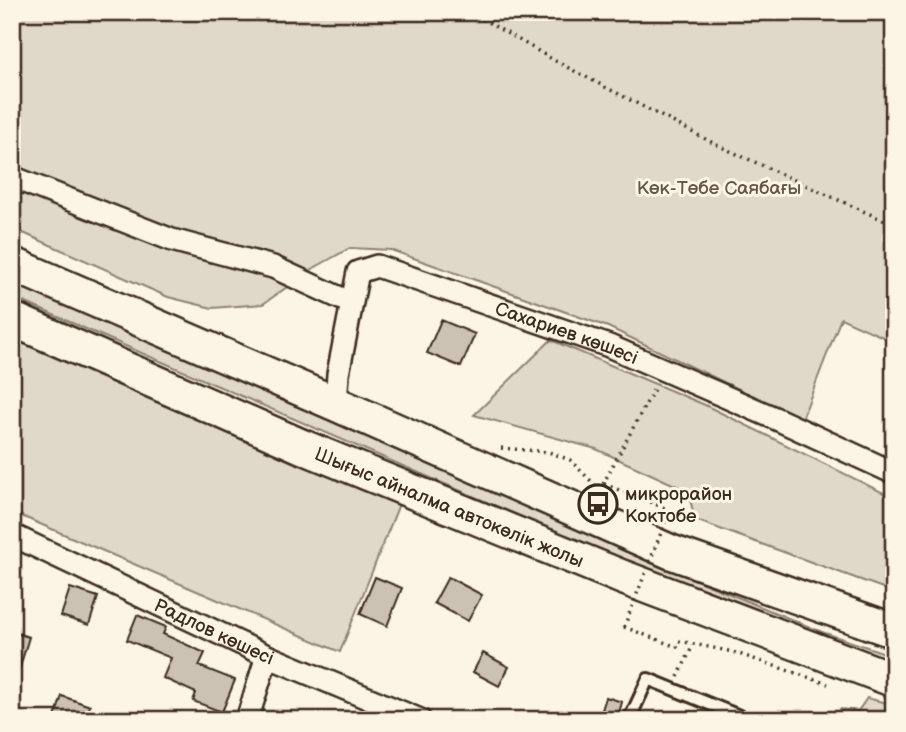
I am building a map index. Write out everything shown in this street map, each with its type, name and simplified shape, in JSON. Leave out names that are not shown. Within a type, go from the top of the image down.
[{"type":"main road","points":[[12,264],[671,552],[894,631]]},
{"type":"main road","name":"Шығыс айналма автокөлік жолы","points":[[12,319],[301,446],[650,589],[894,680]]},
{"type":"street","points":[[12,177],[172,240],[273,267],[351,303]]},
{"type":"street","name":"Сахариев көшесі","points":[[336,404],[338,374],[358,272],[377,266],[609,346],[894,473]]},
{"type":"street","name":"Радлов көшесі","points":[[12,535],[267,656],[420,720]]},
{"type":"street","points":[[247,720],[267,656]]},
{"type":"lane","points":[[629,720],[648,679],[750,720]]},
{"type":"path","points":[[470,12],[559,64],[717,145],[894,225]]},
{"type":"path","points":[[601,491],[664,370]]},
{"type":"path","points":[[603,484],[670,510],[624,627],[677,647],[679,641],[733,652],[829,685]]},
{"type":"path","points":[[672,689],[694,645]]},
{"type":"green space","name":"Көк-Төбе Саябағы","points":[[12,12],[894,12],[894,342],[841,318],[802,419],[608,327],[391,250],[350,248],[314,268],[263,304],[212,308],[168,297],[12,228]]},
{"type":"green space","points":[[12,282],[650,561],[822,632],[894,656],[894,664],[646,571],[12,297]]},
{"type":"green space","points":[[12,335],[399,504],[340,652],[12,512]]},
{"type":"green space","points":[[551,340],[705,405],[894,498],[894,592],[695,520],[688,491],[596,449],[474,415]]},
{"type":"green space","points":[[867,698],[894,705],[894,720],[838,720],[840,709],[858,711]]},
{"type":"building","points":[[441,320],[475,334],[461,367],[427,353]]},
{"type":"building","points":[[375,577],[402,588],[387,626],[360,614]]},
{"type":"building","points":[[448,577],[482,595],[468,621],[434,603]]},
{"type":"building","points":[[70,588],[98,597],[89,625],[61,616]]},
{"type":"building","points":[[137,615],[166,627],[163,634],[205,653],[199,666],[235,680],[222,712],[193,701],[196,693],[163,678],[171,658],[127,640]]},
{"type":"building","points":[[12,632],[29,637],[16,680],[12,680]]},
{"type":"building","points":[[483,653],[509,667],[499,686],[473,672]]},
{"type":"building","points":[[62,696],[90,706],[86,720],[54,720]]},
{"type":"building","points":[[606,697],[622,702],[617,720],[599,720]]},
{"type":"place","name":"микрорайон Коктобе","points":[[598,504]]}]
